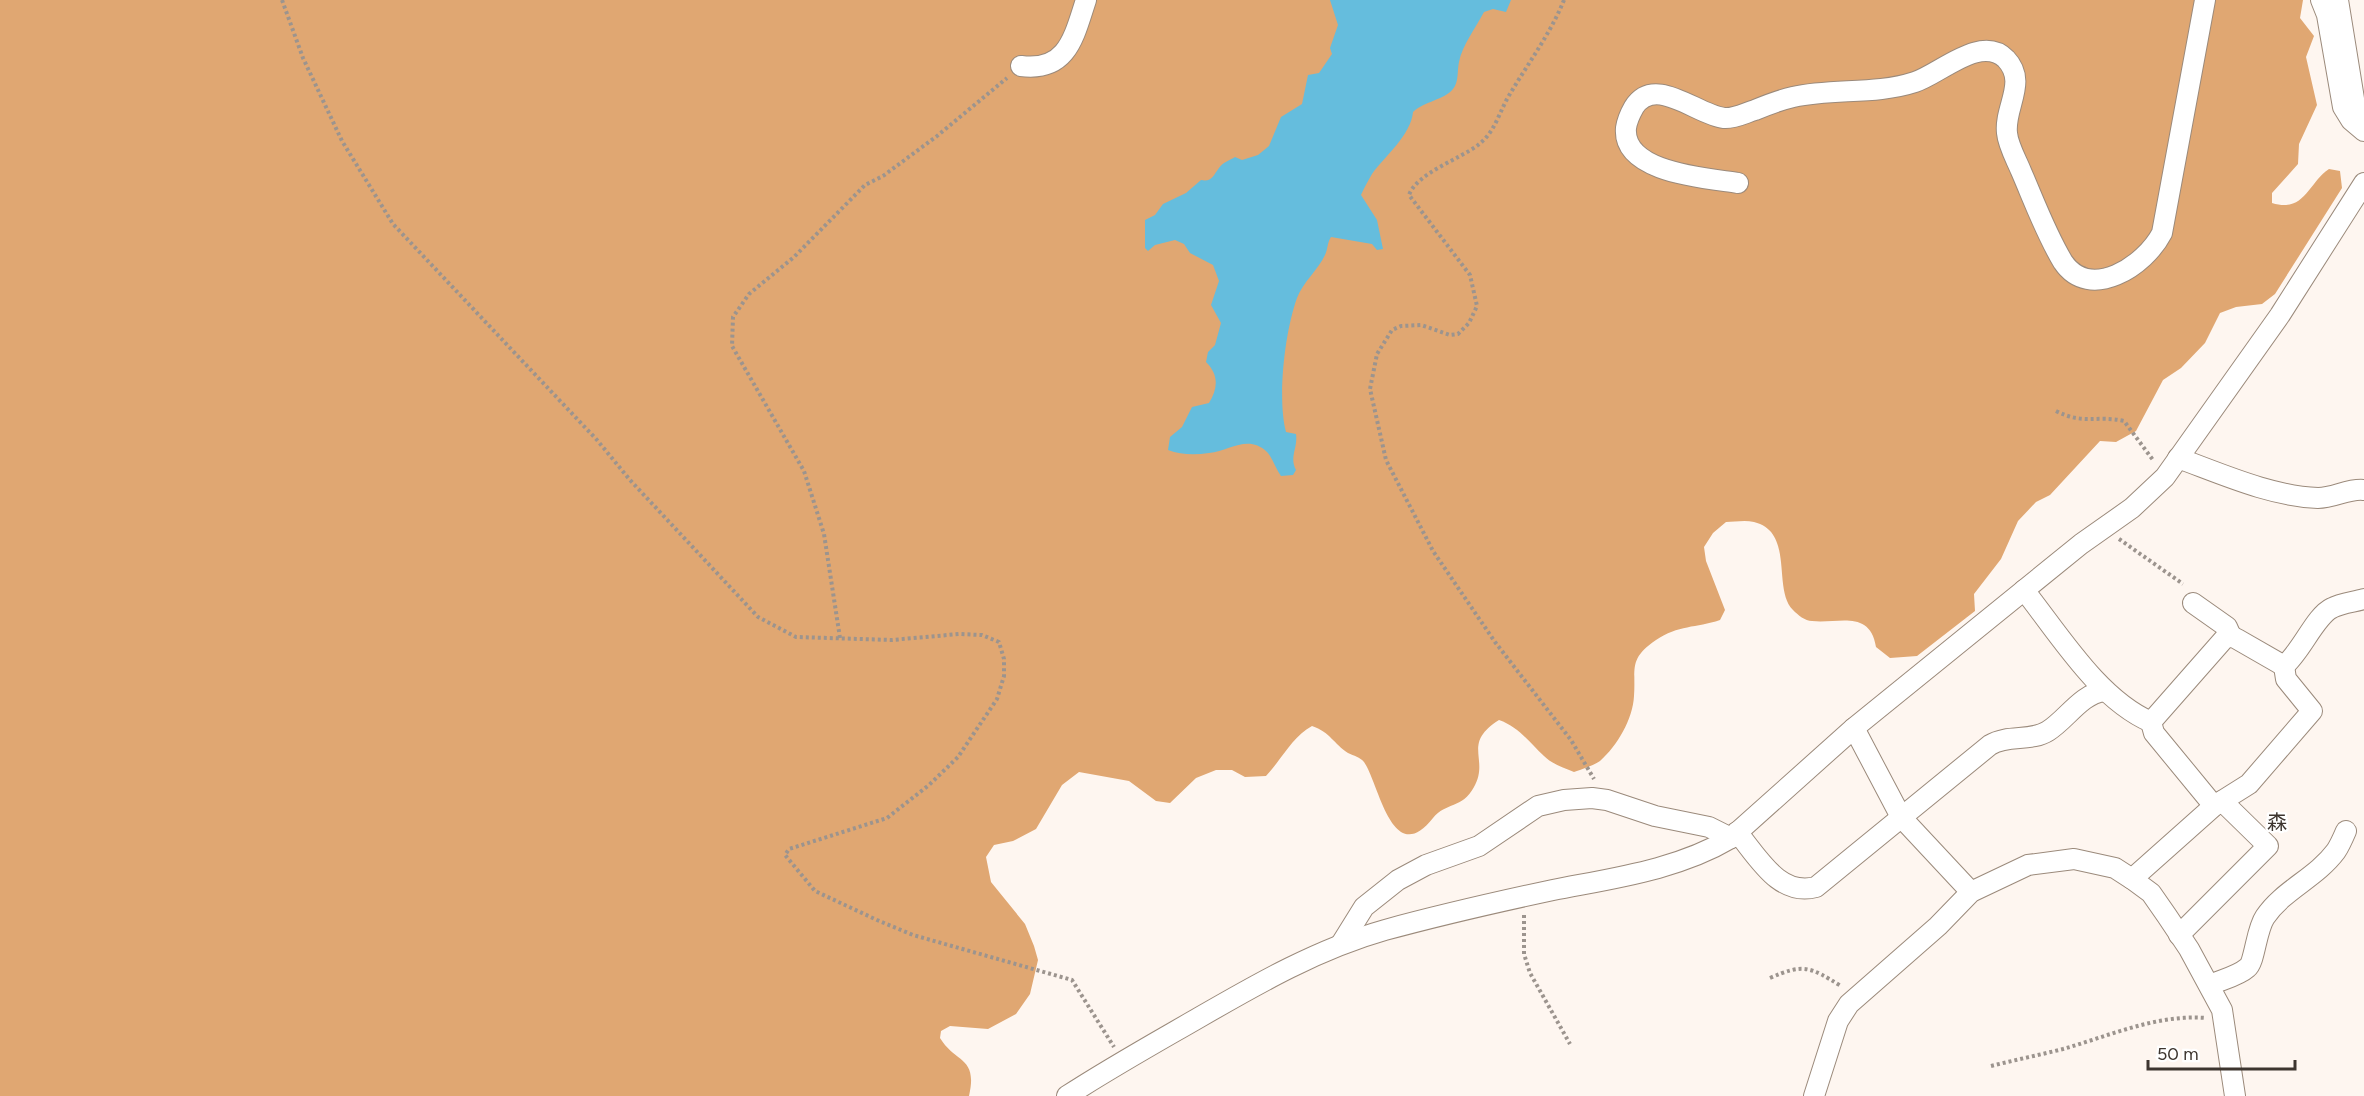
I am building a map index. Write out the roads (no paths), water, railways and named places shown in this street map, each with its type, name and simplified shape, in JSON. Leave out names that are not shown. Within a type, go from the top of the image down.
[{"type":"street","points":[[1021,66],[1034,68],[1058,61],[1067,50],[1086,0]]},
{"type":"street","points":[[1738,183],[1680,173],[1642,160],[1632,152],[1626,140],[1626,127],[1637,103],[1648,96],[1660,94],[1674,97],[1698,111],[1727,119],[1795,96],[1898,87],[1918,81],[1977,52],[1996,53],[2005,59],[2016,77],[2007,134],[2056,252],[2068,270],[2077,277],[2099,280],[2118,273],[2141,262],[2162,233],[2205,0]]},
{"type":"street","points":[[2321,0],[2327,15],[2343,107],[2351,120],[2364,130]]},
{"type":"street","points":[[2338,0],[2355,105],[2364,130]]},
{"type":"street","points":[[1069,1095],[1123,1061],[1276,975],[1341,944],[1385,930],[1524,897],[1653,870],[1714,848],[1734,835],[1854,728],[2081,544],[2132,508],[2173,465],[2280,315],[2364,183]]},
{"type":"street","points":[[2173,465],[2301,496],[2320,498],[2364,490]]},
{"type":"street","points":[[2024,590],[2104,691],[2136,715],[2151,722],[2154,733],[2218,803],[2268,846],[2180,935]]},
{"type":"street","points":[[2284,666],[2297,655],[2316,623],[2331,608],[2364,599]]},
{"type":"street","points":[[2193,603],[2227,627],[2231,636],[2284,666]]},
{"type":"street","points":[[2151,722],[2224,639],[2231,636]]},
{"type":"street","points":[[2132,879],[2218,803],[2249,784],[2312,711],[2286,679],[2284,666]]},
{"type":"street","points":[[1341,944],[1364,907],[1398,880],[1426,865],[1479,846],[1538,806],[1582,798],[1607,800],[1655,816],[1709,826],[1734,835],[1778,879],[1797,889],[1807,889],[1828,880],[1901,817],[1997,741],[2039,736],[2049,731],[2090,696],[2104,691]]},
{"type":"street","points":[[1854,728],[1901,817],[1971,892]]},
{"type":"street","points":[[2210,985],[2246,970],[2250,965],[2258,930],[2265,918],[2278,900],[2324,864],[2336,851],[2346,831]]},
{"type":"street","points":[[1814,1096],[1838,1021],[1857,997],[1930,933],[1971,892],[2028,865],[2053,860],[2095,862],[2115,868],[2151,893],[2210,985],[2225,1022],[2235,1096]]},
{"type":"water","points":[[1330,0],[1511,0],[1506,12],[1493,9],[1484,12],[1463,50],[1453,89],[1445,96],[1413,112],[1403,137],[1372,174],[1365,187],[1361,195],[1377,220],[1383,249],[1377,250],[1372,244],[1331,237],[1326,253],[1297,298],[1289,328],[1282,383],[1283,418],[1286,432],[1296,434],[1293,461],[1296,470],[1293,475],[1281,476],[1267,452],[1253,444],[1199,454],[1183,454],[1168,450],[1170,437],[1182,427],[1192,407],[1209,403],[1214,392],[1215,377],[1206,362],[1208,352],[1215,345],[1221,323],[1211,305],[1219,281],[1213,265],[1190,253],[1184,244],[1175,240],[1155,245],[1148,251],[1145,248],[1145,220],[1155,215],[1163,204],[1186,193],[1201,180],[1210,179],[1226,162],[1235,157],[1242,160],[1258,155],[1269,146],[1281,117],[1302,104],[1308,75],[1319,73],[1332,54],[1330,48],[1338,25]]},
{"type":"district","name":"森","points":[[2277,822]]}]
